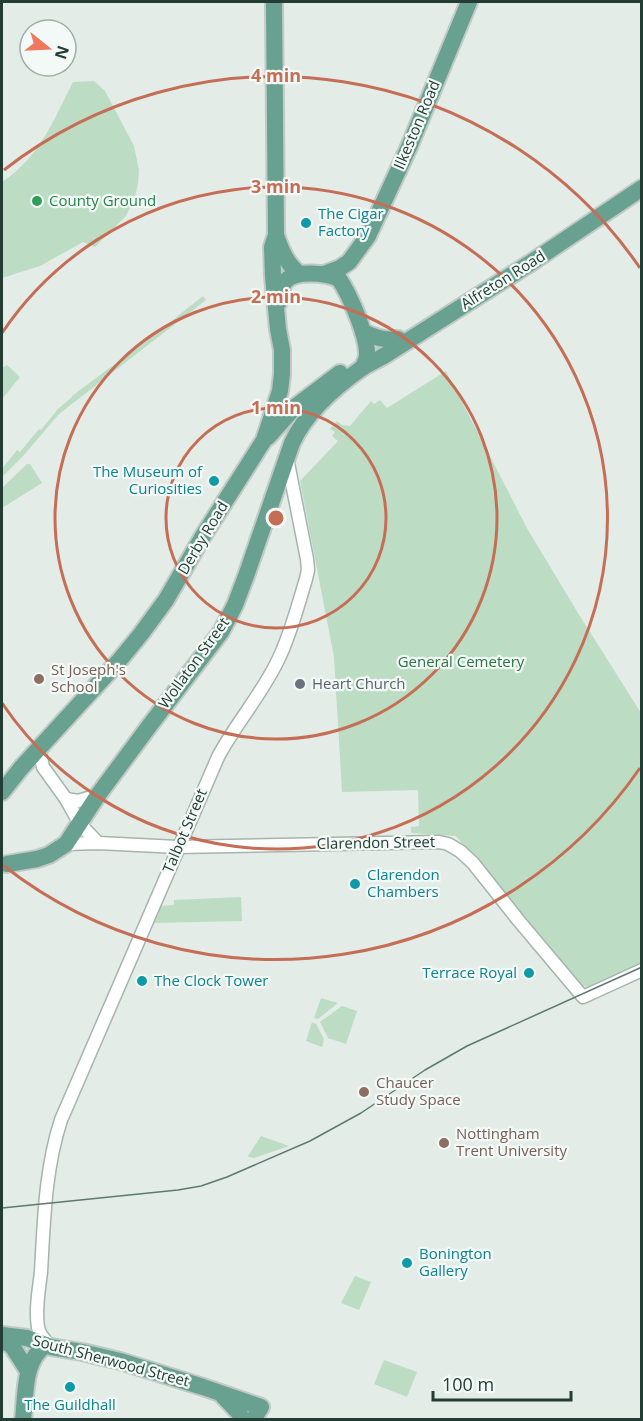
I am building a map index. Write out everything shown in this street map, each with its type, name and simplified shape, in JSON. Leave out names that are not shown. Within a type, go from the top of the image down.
[{"type":"main road","name":"Derby Road","points":[[2,792],[141,634],[166,600],[264,440],[280,391],[282,374],[282,350],[273,276],[272,247],[276,235],[274,2]]},
{"type":"main road","name":"Ilkeston Road","points":[[324,274],[349,262],[370,233],[409,147],[469,2]]},
{"type":"main road","name":"Alfreton Road","points":[[365,361],[387,354],[532,262],[642,188]]},
{"type":"main road","name":"Derby Road","points":[[276,235],[286,259],[300,274]]},
{"type":"main road","name":"Ilkeston Road","points":[[349,296],[350,276],[362,246]]},
{"type":"main road","points":[[277,314],[285,282],[300,274],[324,274],[339,279],[349,296],[363,332],[365,361]]},
{"type":"main road","points":[[363,332],[380,339],[398,339]]},
{"type":"main road","name":"Alfreton Road","points":[[264,440],[295,407],[334,376],[365,361],[398,339],[420,332]]},
{"type":"main road","name":"Wollaton Street","points":[[64,846],[98,795],[221,632],[235,605],[296,436],[306,420],[365,361]]},
{"type":"main road","points":[[7,864],[37,859],[64,846]]},
{"type":"main road","points":[[2,1338],[12,1346],[28,1371]]},
{"type":"main road","name":"South Sherwood Street","points":[[2,1338],[27,1338],[49,1346],[120,1361],[220,1393],[257,1413]]},
{"type":"main road","points":[[23,1419],[28,1371],[36,1353],[49,1346]]},
{"type":"main road","name":"South Sherwood Street","points":[[220,1393],[240,1414],[241,1419]]},
{"type":"street","name":"Talbot Street","points":[[49,1346],[41,1337],[38,1326],[48,1174],[53,1144],[61,1120],[219,754],[279,658],[306,579],[307,559],[287,458]]},
{"type":"street","points":[[39,748],[43,767],[80,824],[98,843]]},
{"type":"street","points":[[66,800],[78,801],[98,795]]},
{"type":"street","name":"Clarendon Street","points":[[64,846],[98,843],[178,847],[439,842],[460,851],[473,864],[583,997],[642,970]]},
{"type":"green space","points":[[94,81],[105,91],[134,146],[139,170],[135,197],[126,216],[95,247],[83,242],[40,266],[2,278],[2,182],[36,150],[73,82]]},
{"type":"green space","points":[[203,296],[206,300],[59,414],[2,477],[2,469],[17,450],[20,452],[72,396]]},
{"type":"green space","points":[[7,365],[20,377],[2,399],[2,368]]},
{"type":"green space","name":"General Cemetery","points":[[446,371],[528,530],[641,713],[641,963],[589,988],[581,985],[456,836],[411,833],[411,827],[419,826],[418,790],[342,792],[334,657],[300,481],[338,441],[332,436],[335,432],[330,429],[337,421],[342,425],[350,426],[371,401],[374,404],[380,400],[387,408]]},
{"type":"green space","points":[[27,464],[30,464],[42,483],[2,508],[2,488]]},
{"type":"green space","points":[[241,897],[242,921],[154,923],[161,906],[174,905],[174,900]]},
{"type":"green space","points":[[321,998],[338,1003],[318,1019],[314,1018]]},
{"type":"green space","points":[[342,1006],[357,1011],[346,1044],[328,1038],[320,1022]]},
{"type":"green space","points":[[312,1022],[316,1024],[324,1039],[322,1047],[306,1041]]},
{"type":"green space","points":[[261,1136],[289,1146],[254,1158],[249,1157]]},
{"type":"green space","points":[[355,1276],[371,1282],[359,1310],[341,1303]]},
{"type":"green space","points":[[384,1360],[417,1372],[407,1397],[374,1384]]},
{"type":"tram line","points":[[2,1208],[178,1190],[201,1186],[227,1177],[310,1141],[361,1113],[425,1070],[467,1046],[642,967]]},
{"type":"place","name":"County Ground","points":[[37,201]]},
{"type":"place","name":"The Cigar Factory","points":[[306,223]]},
{"type":"place","name":"The Museum of Curiosities","points":[[214,481]]},
{"type":"place","name":"St Joseph's School","points":[[39,679]]},
{"type":"place","name":"Heart Church","points":[[300,684]]},
{"type":"place","name":"Clarendon Chambers","points":[[355,884]]},
{"type":"place","name":"Terrace Royal","points":[[529,973]]},
{"type":"place","name":"The Clock Tower","points":[[142,981]]},
{"type":"place","name":"Chaucer Study Space","points":[[364,1092]]},
{"type":"place","name":"Nottingham Trent University","points":[[444,1143]]},
{"type":"place","name":"Bonington Gallery","points":[[407,1263]]},
{"type":"place","name":"The Guildhall","points":[[70,1387]]}]
